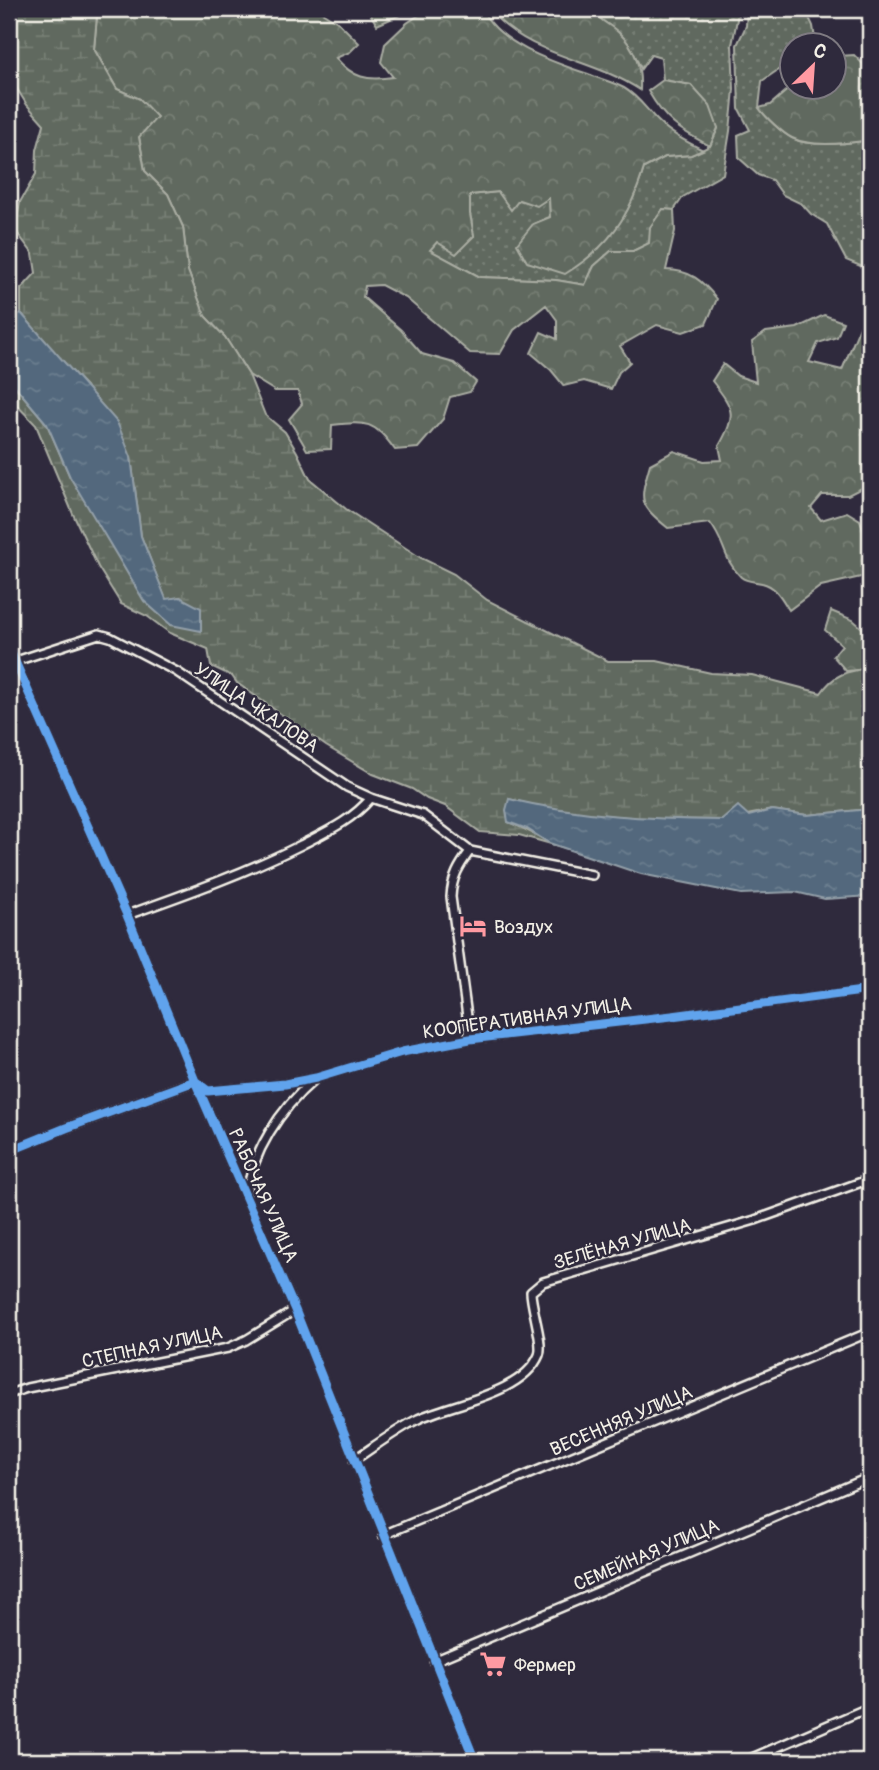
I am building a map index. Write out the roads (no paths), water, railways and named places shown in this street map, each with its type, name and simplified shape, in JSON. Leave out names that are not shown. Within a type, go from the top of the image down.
[{"type":"street","name":"УЛИЦА ЧКАЛОВА","points":[[16,660],[99,635],[110,637],[177,672],[324,773],[371,798],[423,815],[470,851],[592,875]]},
{"type":"street","name":"РАБОЧАЯ УЛИЦА","points":[[9,648],[127,915],[195,1081],[295,1310],[475,1761]]},
{"type":"street","points":[[127,915],[268,861],[358,814],[371,798]]},
{"type":"street","points":[[470,851],[457,868],[451,897],[470,1039]]},
{"type":"street","name":"КООПЕРАТИВНАЯ УЛИЦА","points":[[195,1081],[208,1091],[285,1084],[316,1078],[402,1052],[470,1039],[870,990]]},
{"type":"street","points":[[246,1197],[249,1175],[259,1152],[287,1108],[316,1078]]},
{"type":"street","points":[[9,1151],[195,1081]]},
{"type":"street","name":"ЗЕЛЁНАЯ УЛИЦА","points":[[354,1460],[418,1419],[505,1387],[526,1374],[540,1354],[539,1335],[531,1308],[531,1292],[543,1282],[755,1220],[870,1179]]},
{"type":"street","name":"СТЕПНАЯ УЛИЦА","points":[[9,1394],[27,1388],[228,1348],[295,1310]]},
{"type":"street","name":"ВЕСЕННЯЯ УЛИЦА","points":[[383,1535],[870,1332]]},
{"type":"street","name":"СЕМЕЙНАЯ УЛИЦА","points":[[434,1661],[870,1477]]},
{"type":"street","points":[[745,1761],[869,1709]]},
{"type":"water","points":[[21,313],[117,422],[131,457],[141,536],[166,599],[180,597],[201,608],[201,631],[171,625],[144,601],[70,477],[47,424],[14,385],[9,361],[9,320]]},
{"type":"water","points":[[509,799],[589,813],[694,820],[722,820],[738,806],[749,816],[772,810],[807,815],[870,809],[870,896],[825,899],[795,892],[741,894],[641,874],[549,843],[527,829],[508,822],[506,810]]},
{"type":"place","name":"Воздух","points":[[473,926]]},
{"type":"place","name":"Фермер","points":[[493,1664]]}]
